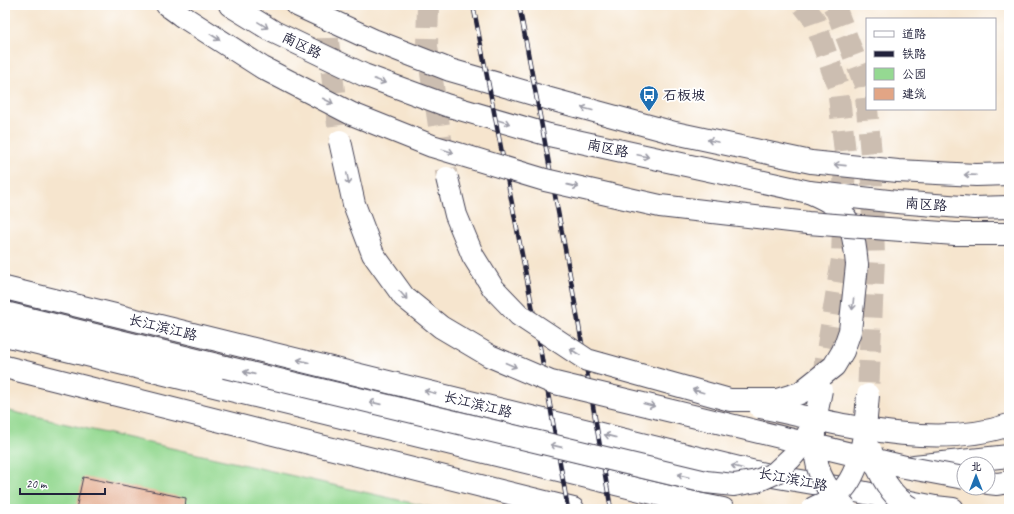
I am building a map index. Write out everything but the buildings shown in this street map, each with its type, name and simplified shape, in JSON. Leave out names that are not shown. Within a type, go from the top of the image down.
[{"type":"main road","name":"南区路","points":[[230,5],[274,32],[364,75],[446,105],[549,135],[809,192],[974,208],[1009,207]]},
{"type":"main road","points":[[297,5],[373,40],[450,70],[674,133],[812,162],[898,171],[976,175],[1009,174]]},
{"type":"main road","points":[[174,11],[263,68],[352,114],[432,146],[545,180],[660,206],[808,222],[955,234],[1009,234]]},
{"type":"main road","points":[[340,141],[354,204],[373,254],[404,297],[441,327],[490,356],[551,382],[905,467],[956,477]]},
{"type":"main road","points":[[447,178],[456,215],[473,256],[493,288],[519,314],[587,360],[730,400],[881,432],[934,435],[970,435],[1009,425]]},
{"type":"main road","points":[[730,400],[777,400],[800,393],[834,366],[843,351],[850,332],[857,265],[854,237],[846,219],[835,206],[809,192]]},
{"type":"main road","name":"长江滨江路","points":[[5,288],[772,476],[836,487],[935,508],[954,509]]},
{"type":"main road","points":[[5,313],[706,482],[734,485],[757,481],[775,473],[802,445],[815,421]]},
{"type":"main road","points":[[5,336],[723,509]]},
{"type":"main road","points":[[5,367],[573,509]]},
{"type":"main road","points":[[821,390],[815,421],[815,449],[818,468],[824,484],[840,503]]},
{"type":"main road","points":[[840,503],[847,485],[856,469],[861,450],[865,429],[868,395]]},
{"type":"main road","points":[[865,429],[874,461],[884,479],[896,496],[913,509]]},
{"type":"main road","points":[[905,467],[1009,456]]},
{"type":"main road","points":[[996,484],[1009,482]]},
{"type":"main road","points":[[812,509],[840,503]]},
{"type":"green space","points":[[5,410],[438,509],[5,509]]},
{"type":"tunnel","points":[[327,5],[328,41],[340,141]]},
{"type":"tunnel","points":[[428,5],[427,47],[447,178]]},
{"type":"tunnel","points":[[803,5],[814,19],[838,87],[845,153],[842,259],[821,388]]},
{"type":"tunnel","points":[[833,5],[865,85],[866,97]]},
{"type":"tunnel","points":[[867,110],[871,155],[874,258],[868,395]]},
{"type":"railway","points":[[519,5],[570,275],[611,509]]},
{"type":"railway","points":[[474,10],[538,336],[568,509]]},
{"type":"place","name":"石板坡","points":[[649,112]]}]
